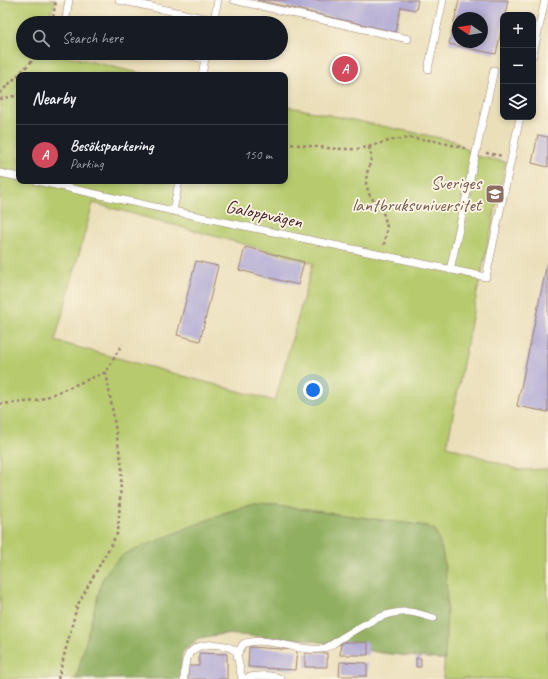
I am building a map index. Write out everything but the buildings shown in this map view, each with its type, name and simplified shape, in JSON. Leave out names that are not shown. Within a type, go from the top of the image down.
[{"type":"lane","points":[[66,16],[68,0]]},
{"type":"lane","points":[[118,0],[187,16]]},
{"type":"lane","points":[[214,16],[218,0]]},
{"type":"lane","points":[[234,0],[408,39]]},
{"type":"lane","points":[[428,69],[443,0]]},
{"type":"lane","points":[[535,48],[545,0]]},
{"type":"lane","points":[[203,72],[205,60]]},
{"type":"lane","points":[[450,270],[494,70]]},
{"type":"lane","points":[[511,158],[519,120]]},
{"type":"lane","name":"Galoppvägen","points":[[51,184],[486,277],[511,158]]},
{"type":"lane","points":[[0,173],[16,176]]},
{"type":"lane","points":[[173,211],[178,184]]},
{"type":"lane","points":[[281,679],[255,676],[242,679],[237,655],[243,644],[249,641],[323,649],[353,630],[373,620],[397,612],[411,612],[434,618]]},
{"type":"lane","points":[[184,679],[185,667],[190,654],[199,646],[213,644],[232,647],[238,653]]},
{"type":"path","points":[[53,16],[56,0]]},
{"type":"path","points":[[21,72],[33,60]]},
{"type":"path","points":[[0,93],[16,77]]},
{"type":"path","points":[[0,99],[16,96]]},
{"type":"path","points":[[288,144],[333,149],[354,149],[368,147],[401,138],[420,139],[511,158]]},
{"type":"path","points":[[368,147],[372,158],[366,183],[369,194],[384,215],[387,227],[382,255]]},
{"type":"path","points":[[0,404],[37,401],[106,372],[122,344]]},
{"type":"path","points":[[58,679],[77,606],[118,532],[122,468],[106,372]]},
{"type":"green space","points":[[0,0],[56,0],[49,16],[16,16],[16,60],[84,60],[134,72],[16,72],[16,184],[288,184],[288,107],[455,141],[475,156],[506,162],[475,302],[447,446],[520,470],[548,469],[548,679],[443,679],[446,621],[445,575],[442,552],[435,530],[426,526],[277,506],[250,505],[224,513],[102,580],[76,679],[0,679]],"holes":[[[93,203],[313,263],[275,401],[55,341]]]},
{"type":"green space","points":[[250,505],[277,506],[426,526],[435,530],[444,561],[446,577],[447,611],[445,660],[382,653],[309,640],[223,634],[199,638],[182,652],[180,679],[76,679],[102,580],[111,566],[124,554],[224,513]]},
{"type":"place","name":"Besöksparkering","points":[[345,69]]},
{"type":"place","name":"Sveriges lantbruksuniversitet","points":[[495,194]]}]
